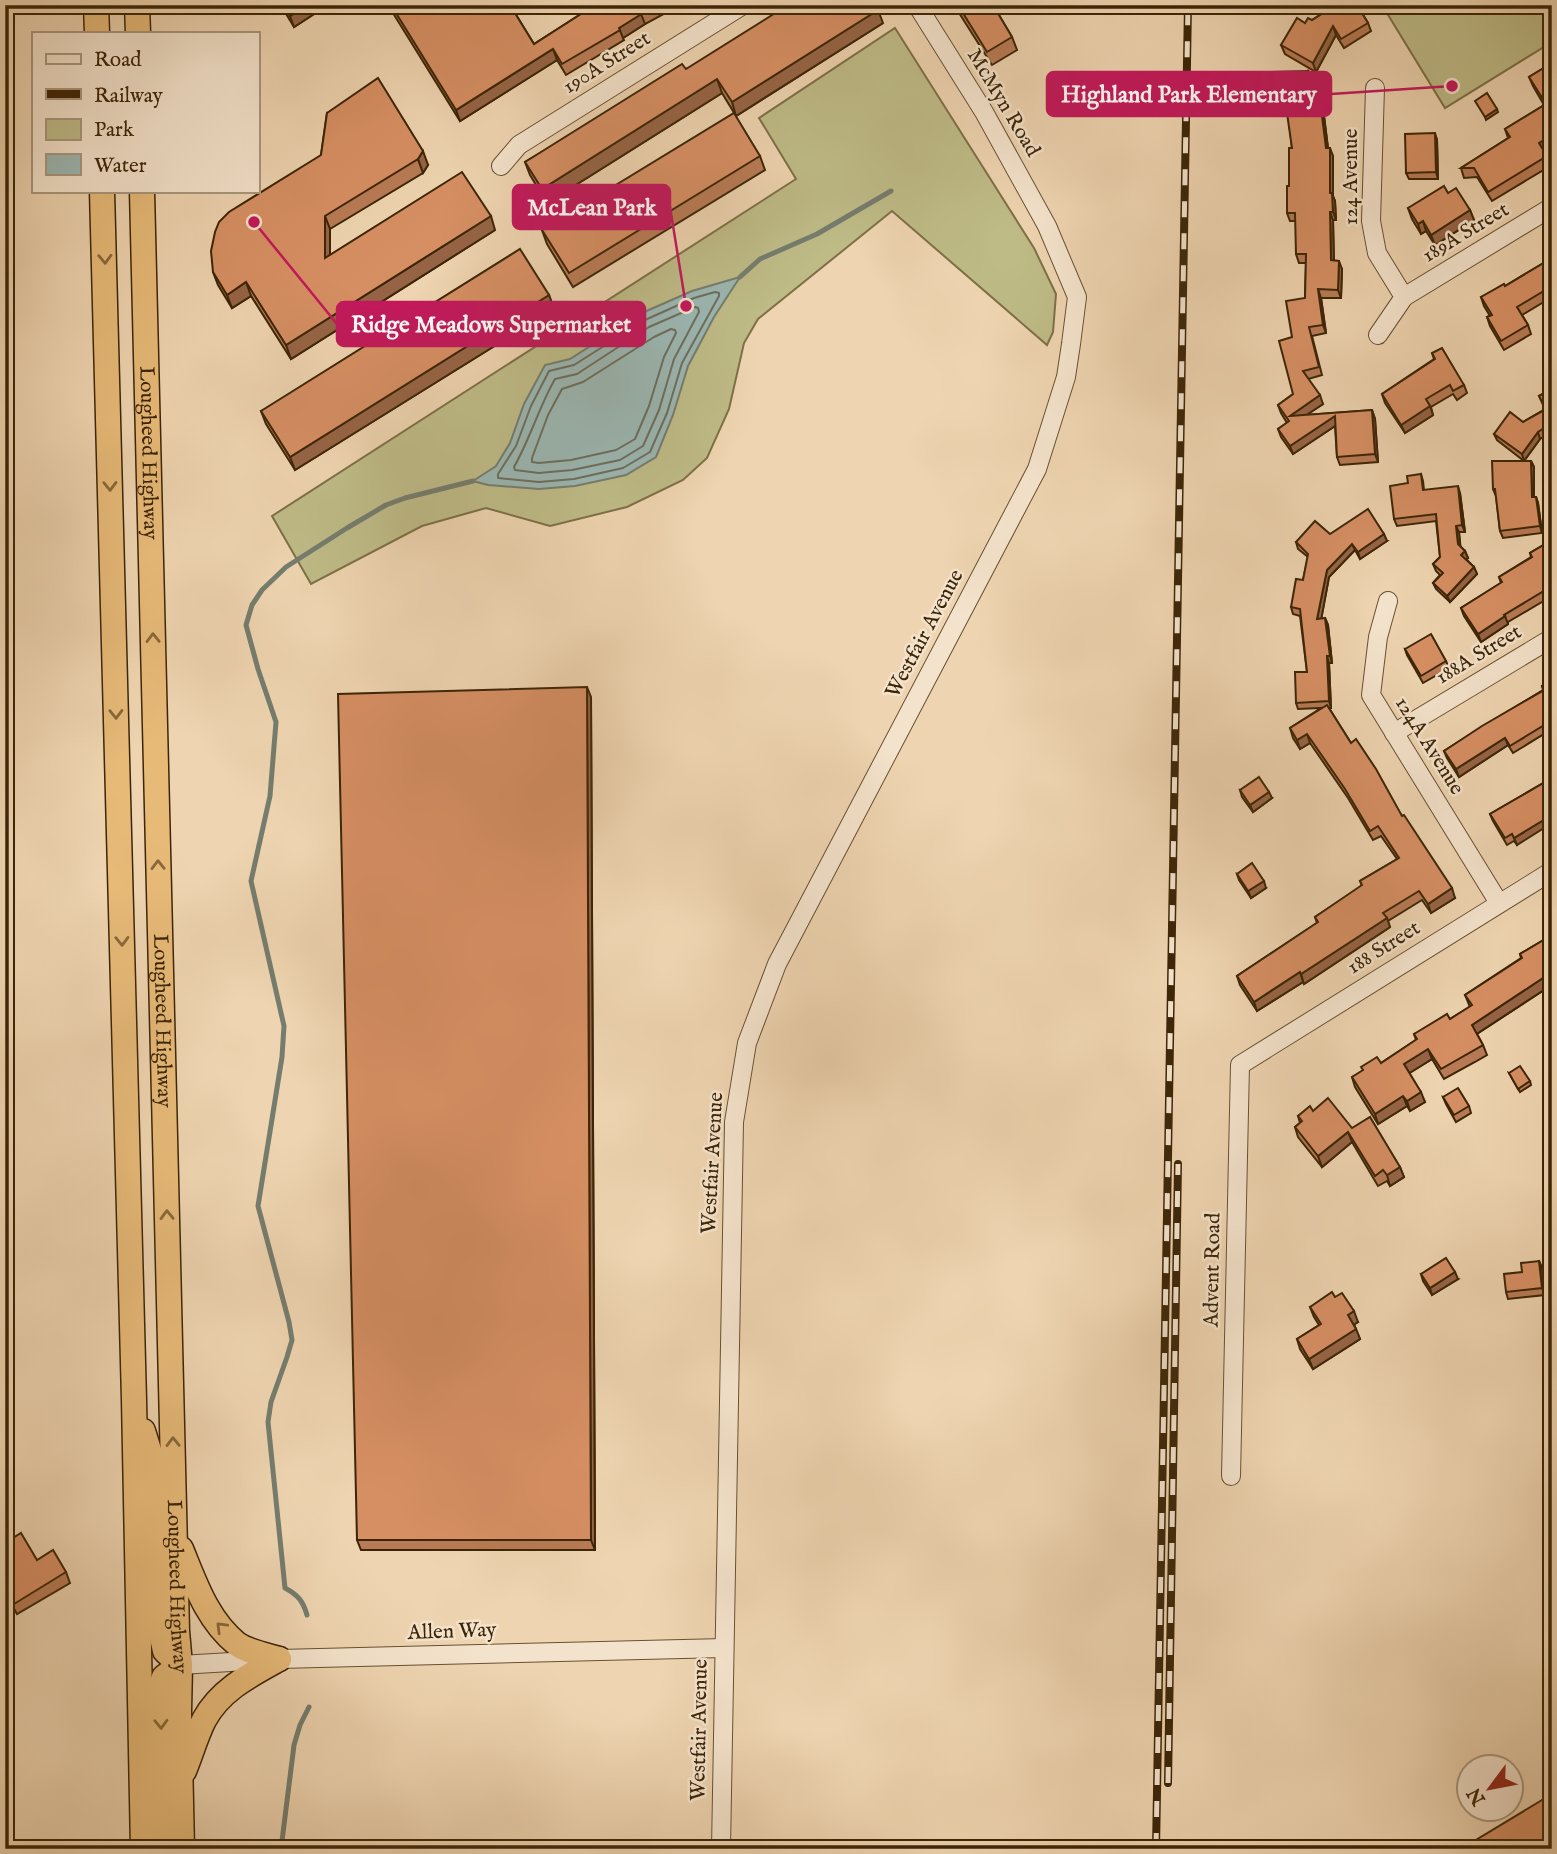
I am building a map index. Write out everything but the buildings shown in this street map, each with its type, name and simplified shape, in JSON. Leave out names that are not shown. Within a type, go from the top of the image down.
[{"type":"highway","points":[[96,5],[97,32]]},
{"type":"highway","points":[[137,5],[138,32]]},
{"type":"highway","name":"Lougheed Highway","points":[[102,192],[134,1400],[143,1849]]},
{"type":"highway","name":"Lougheed Highway","points":[[142,192],[177,1631],[180,1665],[182,1849]]},
{"type":"highway","points":[[134,1400],[158,1479],[161,1639],[165,1651],[180,1665],[164,1677],[160,1689],[165,1849]]},
{"type":"highway","points":[[175,1535],[213,1619],[238,1645],[279,1659]]},
{"type":"highway","points":[[180,1781],[204,1720],[220,1697],[251,1674],[279,1659]]},
{"type":"street","name":"190A Street","points":[[501,166],[519,145],[743,5]]},
{"type":"street","name":"McMyn Road","points":[[917,5],[984,111],[1047,226],[1077,297],[1071,344]]},
{"type":"street","name":"124 Avenue","points":[[1375,88],[1371,222],[1377,253],[1404,297]]},
{"type":"street","name":"189A Street","points":[[1404,297],[1552,207]]},
{"type":"street","points":[[1378,335],[1404,297]]},
{"type":"street","name":"Westfair Avenue","points":[[720,1849],[734,1122],[747,1043],[777,964],[1037,469],[1066,377],[1071,344]]},
{"type":"street","name":"124A Avenue","points":[[1388,601],[1378,637],[1371,695],[1499,903]]},
{"type":"street","name":"188A Street","points":[[1394,733],[1552,638]]},
{"type":"street","name":"188 Street","points":[[1240,1065],[1552,871]]},
{"type":"street","name":"Advent Road","points":[[1231,1476],[1240,1065]]},
{"type":"street","name":"Allen Way","points":[[180,1665],[279,1659],[724,1648]]},
{"type":"green space","points":[[1382,5],[1552,5],[1552,42],[1445,108]]},
{"type":"green space","points":[[895,28],[1034,248],[1056,294],[1053,332],[1047,345],[892,211],[758,319],[744,343],[729,409],[707,458],[683,480],[627,507],[550,526],[486,508],[422,526],[311,584],[272,516],[796,179],[759,118]]},
{"type":"water","points":[[740,277],[714,317],[688,366],[673,415],[656,457],[626,475],[575,486],[539,489],[488,485],[473,481],[496,466],[510,443],[524,404],[545,365],[570,359],[642,313],[692,291]]},
{"type":"waterway","points":[[740,277],[760,259],[817,234],[891,191]]},
{"type":"waterway","points":[[307,1615],[299,1599],[285,1588],[268,1422],[271,1402],[292,1340],[258,1206],[282,1057],[284,1026],[251,881],[270,796],[276,722],[246,625],[252,605],[262,590],[286,567],[347,528],[386,505],[473,481]]},
{"type":"waterway","points":[[281,1849],[294,1745],[309,1707]]},
{"type":"railway","points":[[1156,1849],[1188,5]]},
{"type":"railway","points":[[1168,1783],[1178,1164]]},
{"type":"place","name":"Highland Park Elementary","points":[[1452,86]]},
{"type":"place","name":"Ridge Meadows Supermarket","points":[[254,222]]},
{"type":"place","name":"McLean Park","points":[[686,306]]}]
